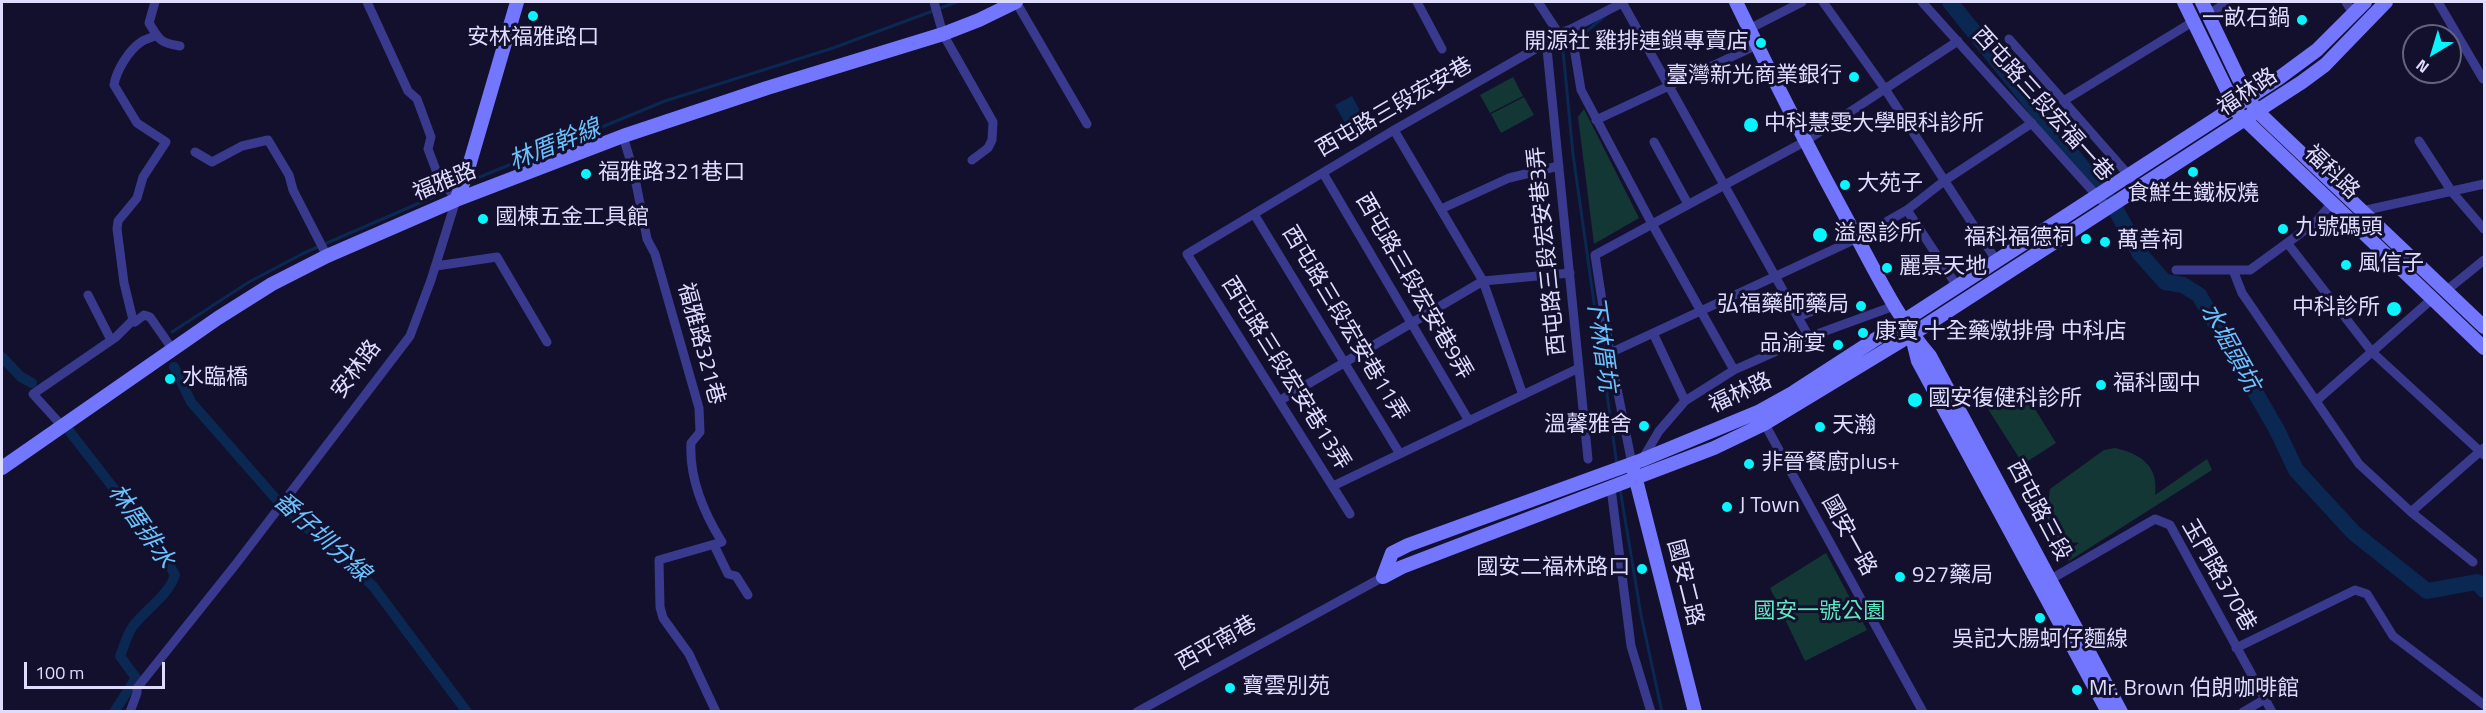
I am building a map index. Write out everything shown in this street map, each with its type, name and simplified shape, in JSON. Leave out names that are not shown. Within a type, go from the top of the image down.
[{"type":"street","points":[[155,2],[149,23],[155,36],[165,44],[180,46]]},
{"type":"street","points":[[367,2],[408,90],[417,99],[431,137],[428,149],[436,170],[456,195]]},
{"type":"street","name":"安林路","points":[[130,711],[137,688],[236,564],[410,336],[436,266],[456,195],[465,177],[517,2]]},
{"type":"street","points":[[934,2],[943,34],[993,122],[992,140],[987,148],[972,160]]},
{"type":"street","points":[[1016,2],[1087,124]]},
{"type":"street","name":"福雅路","points":[[2,468],[272,284],[326,253],[456,195],[767,88],[943,34],[980,20],[1016,2]]},
{"type":"street","points":[[1417,2],[1442,49]]},
{"type":"street","points":[[1538,2],[1559,34]]},
{"type":"street","points":[[1623,2],[1809,337]]},
{"type":"street","name":"西屯路三段宏安巷","points":[[1187,254],[1394,130],[1537,48],[1543,40],[1571,29],[1623,2]]},
{"type":"street","name":"西屯路三段","points":[[1736,2],[1804,142],[1911,335],[1930,356],[2108,711]]},
{"type":"street","points":[[1749,29],[1802,2]]},
{"type":"street","points":[[1823,2],[1885,89],[1996,260]]},
{"type":"street","name":"西屯路三段宏福一巷","points":[[1922,2],[2032,123],[2103,192],[2113,205]]},
{"type":"street","name":"福科路","points":[[2184,2],[2235,106],[2252,116],[2362,211],[2484,327]]},
{"type":"street","name":"福科路","points":[[2202,2],[2248,98],[2252,116],[2332,203],[2484,348]]},
{"type":"street","points":[[2208,15],[2226,2]]},
{"type":"street","name":"福林路","points":[[1383,577],[1392,553],[1400,549],[1761,418],[1794,392],[2248,98],[2317,50],[2349,7],[2365,2]]},
{"type":"street","name":"福林路","points":[[1316,612],[1402,567],[1714,448],[1761,418],[1911,335],[2252,116],[2325,65],[2386,2]]},
{"type":"street","points":[[2438,2],[2483,79]]},
{"type":"street","points":[[2065,100],[2194,21]]},
{"type":"street","points":[[1571,29],[1581,90],[1700,312],[1734,370]]},
{"type":"street","points":[[133,320],[119,251],[118,221],[137,198],[143,177],[166,142],[137,123],[114,85],[115,78],[128,57],[142,41],[155,36]]},
{"type":"street","points":[[2008,39],[2065,100],[2140,188]]},
{"type":"street","name":"西屯路三段宏安巷3弄","points":[[1543,40],[1547,49],[1588,459]]},
{"type":"street","points":[[1626,466],[1595,255],[1804,142],[1958,41]]},
{"type":"street","points":[[1596,120],[1757,45]]},
{"type":"street","points":[[1610,353],[1858,238],[1907,210],[1944,181],[2032,123]]},
{"type":"street","points":[[1394,130],[1483,281],[1523,395]]},
{"type":"street","name":"福雅路321巷","points":[[622,136],[634,174],[647,240],[655,255],[699,408],[700,432],[691,443],[691,461],[710,524],[722,542],[714,545]]},
{"type":"street","points":[[195,152],[212,162],[242,146],[268,140],[289,174],[293,190],[326,253]]},
{"type":"street","points":[[2419,141],[2452,192],[2484,229]]},
{"type":"street","points":[[1654,142],[1688,204]]},
{"type":"street","points":[[1441,209],[1509,178],[1559,166]]},
{"type":"street","name":"西屯路三段宏安巷9弄","points":[[1323,173],[1469,421]]},
{"type":"street","points":[[2362,211],[2484,184]]},
{"type":"street","points":[[2176,270],[2250,270],[2316,222],[2332,203]]},
{"type":"street","points":[[1907,210],[1957,285]]},
{"type":"street","name":"西屯路三段宏安巷11弄","points":[[1254,214],[1400,454]]},
{"type":"street","points":[[2288,244],[2372,352],[2483,452],[2411,512]]},
{"type":"street","name":"西屯路三段宏安巷13弄","points":[[1187,254],[1350,514]]},
{"type":"street","points":[[436,266],[497,256],[547,342]]},
{"type":"street","points":[[2447,290],[2484,260]]},
{"type":"street","points":[[2233,270],[2242,293],[2359,464],[2411,512],[2473,562]]},
{"type":"street","points":[[1280,401],[1483,281],[1570,273]]},
{"type":"street","points":[[88,295],[111,340]]},
{"type":"street","points":[[2316,400],[2432,299]]},
{"type":"street","points":[[1798,317],[1836,301]]},
{"type":"street","points":[[1626,466],[1685,401],[1734,370],[1809,337],[1894,306]]},
{"type":"street","points":[[63,427],[33,394],[111,340],[133,320],[135,322],[144,315],[150,317],[173,350]]},
{"type":"street","points":[[1653,333],[1685,401]]},
{"type":"street","points":[[1333,486],[1579,368]]},
{"type":"street","name":"國安一路","points":[[1761,418],[1923,711]]},
{"type":"street","name":"國安二路","points":[[1626,466],[1622,484],[1695,711]]},
{"type":"street","points":[[1622,484],[1631,646],[1651,711]]},
{"type":"street","name":"玉門路370巷","points":[[2045,583],[2155,519],[2162,520],[2170,525],[2272,711]]},
{"type":"street","points":[[716,711],[689,654],[663,618],[660,607],[659,560],[714,545],[728,574],[736,576],[748,595]]},
{"type":"street","name":"西屯路三段","points":[[2045,583],[2121,711]]},
{"type":"street","points":[[2236,648],[2355,590],[2367,594],[2393,636],[2484,705]]},
{"type":"street","name":"西平南巷","points":[[1137,711],[1316,612]]},
{"type":"street","points":[[2243,711],[2265,699]]},
{"type":"green space","points":[[1513,77],[1523,96],[1490,113],[1480,95]]},
{"type":"green space","points":[[1524,97],[1534,115],[1501,133],[1491,114]]},
{"type":"green space","points":[[1584,109],[1639,218],[1594,244],[1578,117]]},
{"type":"green space","points":[[2022,388],[2056,443],[2023,464],[1988,409]]},
{"type":"green space","points":[[2115,448],[2133,454],[2146,463],[2154,476],[2155,495],[2207,459],[2212,470],[2069,561],[2064,553],[2079,543],[2062,541],[2050,532],[2047,514],[2050,489],[2104,450]]},
{"type":"green space","name":"國安一號公園","points":[[1826,553],[1867,630],[1805,661],[1770,588]]},
{"type":"water","points":[[1352,96],[1368,125],[1351,134],[1335,105]]},
{"type":"waterway","name":"林厝幹線","points":[[470,181],[665,101],[833,48],[957,2]]},
{"type":"waterway","name":"水堀頭坑","points":[[1950,2],[2115,208],[2140,254],[2165,282],[2183,285],[2199,295],[2277,430],[2296,470],[2354,533],[2427,591],[2477,582],[2484,590]]},
{"type":"waterway","name":"下林厝坑","points":[[1606,15],[1563,51],[1573,154],[1617,465]]},
{"type":"waterway","name":"林厝幹線","points":[[172,332],[249,282],[304,253],[447,191]]},
{"type":"waterway","points":[[2,357],[21,377],[32,383]]},
{"type":"waterway","name":"番仔圳分線","points":[[174,367],[191,402],[283,507],[373,586],[467,712]]},
{"type":"waterway","name":"林厝排水","points":[[70,432],[160,548],[175,575],[172,583],[129,633],[120,656],[136,678],[114,712]]},
{"type":"waterway","name":"下林厝坑","points":[[1620,489],[1641,615],[1662,712]]},
{"type":"place","name":"安林福雅路口","points":[[533,16]]},
{"type":"place","name":"一畝石鍋","points":[[2302,20]]},
{"type":"place","name":"開源社 雞排連鎖專賣店","points":[[1761,43]]},
{"type":"place","name":"臺灣新光商業銀行","points":[[1854,77]]},
{"type":"place","name":"中科慧雯大學眼科診所","points":[[1751,125]]},
{"type":"place","name":"食鮮生鐵板燒","points":[[2193,172]]},
{"type":"place","name":"福雅路321巷口","points":[[586,174]]},
{"type":"place","name":"大苑子","points":[[1845,185]]},
{"type":"place","name":"國棟五金工具館","points":[[483,219]]},
{"type":"place","name":"九號碼頭","points":[[2283,229]]},
{"type":"place","name":"溢恩診所","points":[[1820,235]]},
{"type":"place","name":"福科福德祠","points":[[2086,239]]},
{"type":"place","name":"萬善祠","points":[[2105,242]]},
{"type":"place","name":"風信子","points":[[2346,265]]},
{"type":"place","name":"麗景天地","points":[[1887,268]]},
{"type":"place","name":"弘福藥師藥局","points":[[1861,306]]},
{"type":"place","name":"中科診所","points":[[2394,309]]},
{"type":"place","name":"康寶 十全藥燉排骨 中科店","points":[[1863,333]]},
{"type":"place","name":"品渝宴","points":[[1838,345]]},
{"type":"place","name":"水臨橋","points":[[170,379]]},
{"type":"place","name":"福科國中","points":[[2101,385]]},
{"type":"place","name":"國安復健科診所","points":[[1915,400]]},
{"type":"place","name":"溫馨雅舍","points":[[1644,426]]},
{"type":"place","name":"天瀚","points":[[1820,427]]},
{"type":"place","name":"非晉餐廚plus+","points":[[1749,464]]},
{"type":"place","name":"J Town","points":[[1727,507]]},
{"type":"place","name":"國安二福林路口","points":[[1642,569]]},
{"type":"place","name":"927藥局","points":[[1900,577]]},
{"type":"place","name":"吳記大腸蚵仔麵線","points":[[2040,618]]},
{"type":"place","name":"寶雲別苑","points":[[1230,688]]},
{"type":"place","name":"Mr. Brown 伯朗咖啡館","points":[[2077,690]]}]
